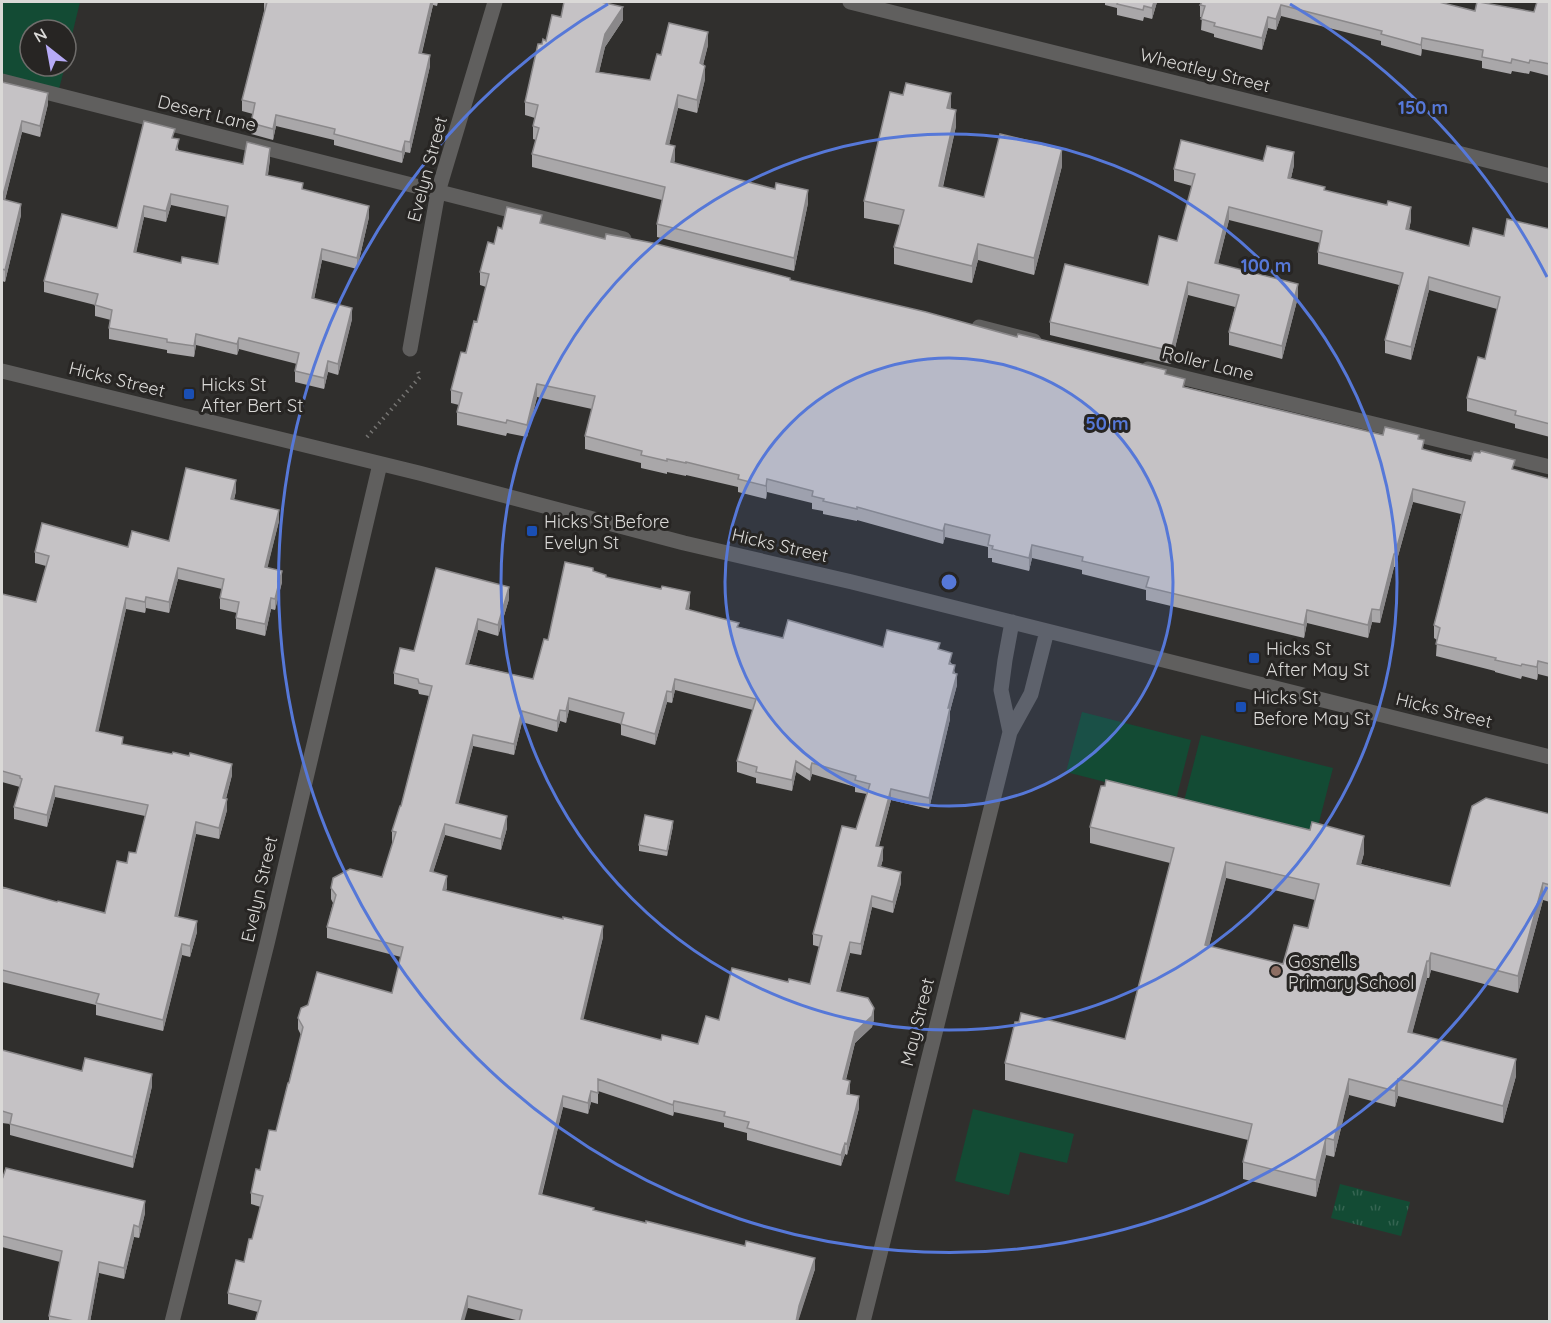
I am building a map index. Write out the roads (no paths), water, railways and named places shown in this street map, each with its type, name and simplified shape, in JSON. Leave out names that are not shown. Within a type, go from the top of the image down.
[{"type":"street","name":"Evelyn Street","points":[[410,349],[438,192],[495,2]]},
{"type":"street","name":"Wheatley Street","points":[[850,2],[1550,176]]},
{"type":"street","name":"Desert Lane","points":[[2,81],[438,192]]},
{"type":"street","points":[[438,192],[639,243]]},
{"type":"street","points":[[963,323],[1043,343]]},
{"type":"street","name":"Roller Lane","points":[[1136,366],[1550,467]]},
{"type":"street","name":"Hicks Street","points":[[2,371],[380,464],[684,543],[852,582],[1550,757]]},
{"type":"street","name":"Evelyn Street","points":[[172,1322],[270,932],[380,464]]},
{"type":"street","name":"May Street","points":[[1010,732],[1001,690],[1012,622]]},
{"type":"street","name":"May Street","points":[[863,1322],[1010,732],[1031,694],[1047,631]]},
{"type":"place","name":"Hicks St After Bert St","points":[[189,394]]},
{"type":"place","name":"Hicks St Before Evelyn St","points":[[532,531]]},
{"type":"place","name":"Hicks St After May St","points":[[1254,658]]},
{"type":"place","name":"Hicks St Before May St","points":[[1241,707]]},
{"type":"place","name":"Gosnells Primary School","points":[[1276,971]]}]
